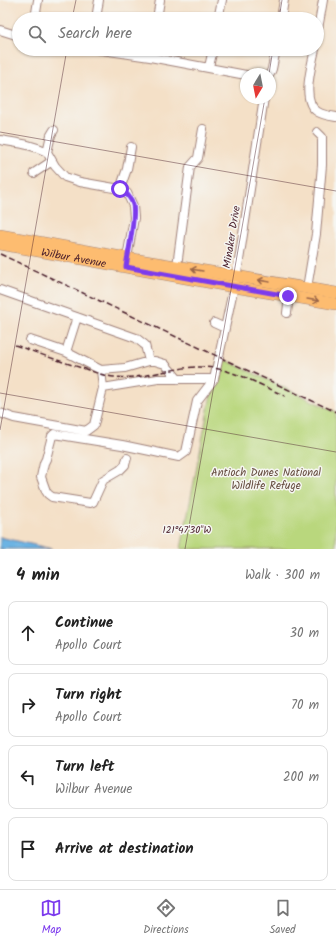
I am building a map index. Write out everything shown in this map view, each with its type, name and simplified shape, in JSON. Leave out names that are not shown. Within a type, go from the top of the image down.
[{"type":"main road","name":"Wilbur Avenue","points":[[0,235],[24,244],[126,263],[235,281],[307,288],[336,293]]},
{"type":"main road","name":"Wilbur Avenue","points":[[0,244],[24,244]]},
{"type":"main road","name":"Wilbur Avenue","points":[[126,263],[177,266],[288,296],[336,304]]},
{"type":"street","points":[[36,12],[38,0]]},
{"type":"street","points":[[97,12],[99,0]]},
{"type":"street","points":[[158,12],[160,0]]},
{"type":"street","points":[[219,12],[222,0]]},
{"type":"street","points":[[282,12],[284,0]]},
{"type":"street","points":[[321,12],[323,0]]},
{"type":"street","points":[[0,30],[12,34]]},
{"type":"street","points":[[163,56],[240,74]]},
{"type":"street","points":[[209,67],[211,56]]},
{"type":"street","points":[[272,68],[275,56]]},
{"type":"street","points":[[313,56],[308,90],[312,107],[318,112],[336,117]]},
{"type":"street","name":"Minaker Drive","points":[[214,379],[235,281],[263,104]]},
{"type":"street","points":[[177,266],[190,167],[198,158],[203,129]]},
{"type":"street","points":[[47,152],[51,135],[54,130]]},
{"type":"street","points":[[307,288],[316,234],[322,165],[322,137],[318,132]]},
{"type":"street","points":[[0,140],[32,146],[47,152],[55,166],[65,177],[80,182],[120,189],[127,193],[133,206],[134,218],[126,263]]},
{"type":"street","points":[[120,189],[127,169],[131,147]]},
{"type":"street","points":[[34,173],[52,161]]},
{"type":"street","points":[[0,290],[136,338],[145,345],[148,361]]},
{"type":"street","points":[[287,313],[288,296]]},
{"type":"street","points":[[66,352],[77,317]]},
{"type":"street","points":[[214,323],[225,328]]},
{"type":"street","points":[[30,340],[66,352],[101,370],[124,368],[148,361],[165,364],[178,379]]},
{"type":"street","points":[[0,413],[14,418],[86,431],[94,425],[103,388],[101,370]]},
{"type":"street","points":[[103,388],[158,379],[214,379]]},
{"type":"street","points":[[130,446],[125,465],[120,470],[103,480],[93,502],[52,497],[46,492],[42,479],[44,463],[52,436],[54,434],[130,446],[179,457],[184,454],[186,451],[197,401],[214,379]]},
{"type":"green space","name":"Antioch Dunes National Wildlife Refuge","points":[[219,357],[336,412],[336,549],[181,549]]},
{"type":"water","points":[[0,537],[52,549],[0,549]]},
{"type":"railway","points":[[0,254],[336,412]]},
{"type":"railway","points":[[15,345],[56,360],[106,376],[114,377],[136,377],[178,369],[199,367],[222,370],[244,377],[285,396]]},
{"type":"route","points":[[120,189],[127,193],[133,206],[134,218],[126,267],[288,296]]}]
